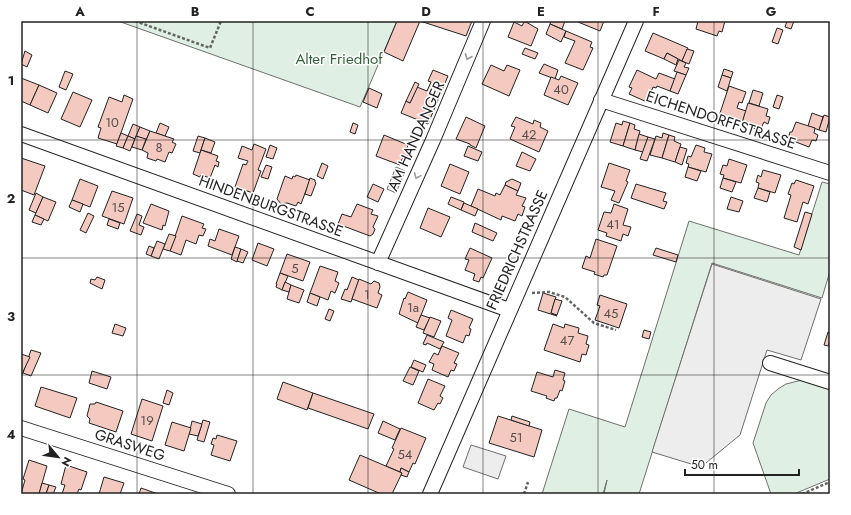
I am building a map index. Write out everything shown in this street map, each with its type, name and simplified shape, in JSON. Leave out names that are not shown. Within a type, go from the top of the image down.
[{"type":"street","name":"AM HANDANGER","points":[[378,263],[433,140],[483,21]]},
{"type":"street","name":"FRIEDRICHSTRASSE","points":[[430,494],[636,21]]},
{"type":"street","name":"EICHENDORFFSTRASSE","points":[[601,100],[830,173]]},
{"type":"street","name":"HINDENBURGSTRASSE","points":[[21,134],[509,310]]},
{"type":"street","points":[[770,363],[830,382]]},
{"type":"street","name":"GRASWEG","points":[[21,428],[228,494]]},
{"type":"path","points":[[135,21],[210,48],[221,21]]},
{"type":"path","points":[[530,293],[549,292],[565,297],[594,323],[616,330]]},
{"type":"path","points":[[524,494],[528,482]]},
{"type":"path","points":[[802,494],[830,482]]},
{"type":"green space","name":"Alter Friedhof","points":[[118,21],[397,21],[360,107]]},
{"type":"green space","points":[[822,182],[830,184],[830,271],[822,298],[712,263],[639,494],[604,494],[607,480],[603,494],[542,494],[569,409],[625,427],[689,221],[799,255]]},
{"type":"green space","points":[[802,380],[830,387],[830,479],[794,494],[771,494],[753,443],[766,403],[771,395],[786,384]]},
{"type":"shaded area","points":[[396,167],[405,171],[396,193],[387,189]]},
{"type":"shaded area","points":[[712,264],[821,299],[801,360],[767,350],[740,435],[701,467],[652,452]]},
{"type":"shaded area","points":[[471,445],[506,456],[498,479],[463,467]]},
{"type":"building","points":[[397,21],[420,21],[403,61],[384,52]]},
{"type":"building","points":[[420,21],[472,21],[466,36]]},
{"type":"building","points":[[551,21],[565,21],[562,29],[550,24]]},
{"type":"building","points":[[604,21],[600,31],[578,22]]},
{"type":"building","points":[[698,21],[725,21],[722,32],[719,31],[717,36],[696,29]]},
{"type":"building","points":[[787,21],[794,21],[791,29],[785,27]]},
{"type":"building","points":[[514,22],[522,26],[524,22],[526,22],[538,29],[531,46],[508,37]]},
{"type":"building","points":[[550,24],[566,31],[561,42],[546,34]]},
{"type":"building","points":[[777,28],[783,30],[778,44],[772,42]]},
{"type":"building","points":[[566,31],[592,42],[590,47],[593,48],[583,70],[565,63],[575,41],[564,37]]},
{"type":"building","points":[[653,33],[688,48],[682,61],[667,53],[664,59],[645,51]]},
{"type":"building","points":[[525,48],[538,53],[535,59],[522,54]]},
{"type":"building","points":[[687,49],[694,51],[689,64],[682,61]]},
{"type":"building","points":[[25,51],[32,55],[27,67],[21,64]]},
{"type":"building","points":[[667,53],[678,59],[676,65],[664,59]]},
{"type":"building","points":[[679,60],[686,63],[684,67],[689,68],[686,75],[674,71]]},
{"type":"building","points":[[544,64],[558,70],[555,79],[539,73]]},
{"type":"building","points":[[491,65],[504,71],[507,65],[520,70],[509,96],[482,84]]},
{"type":"building","points":[[724,69],[733,72],[731,78],[722,75]]},
{"type":"building","points":[[433,70],[448,76],[428,124],[401,113],[406,101],[410,103],[417,87],[427,91],[431,82],[428,81]]},
{"type":"building","points":[[637,70],[656,79],[659,73],[675,79],[670,91],[657,86],[656,88],[653,87],[647,102],[629,94],[632,88],[629,87]]},
{"type":"building","points":[[65,71],[73,74],[66,90],[59,87]]},
{"type":"building","points":[[677,72],[686,75],[678,94],[670,91]]},
{"type":"building","points":[[722,75],[731,78],[727,91],[718,87]]},
{"type":"building","points":[[561,76],[578,83],[568,105],[544,95],[551,77],[559,80]]},
{"type":"building","points":[[21,78],[39,85],[30,105],[21,101]]},
{"type":"building","points":[[415,82],[419,84],[410,103],[406,101]]},
{"type":"building","points":[[39,85],[57,93],[48,113],[30,105]]},
{"type":"building","points":[[729,86],[746,92],[742,103],[739,102],[737,108],[746,111],[743,121],[737,119],[736,122],[719,116]]},
{"type":"building","points":[[369,88],[382,94],[377,108],[363,102]]},
{"type":"building","points":[[753,90],[763,93],[759,106],[749,103]]},
{"type":"building","points":[[73,92],[92,100],[80,127],[61,119]]},
{"type":"building","points":[[124,95],[133,99],[117,144],[98,138],[101,128],[98,127],[109,97],[122,102]]},
{"type":"building","points":[[777,95],[783,97],[779,109],[773,107]]},
{"type":"building","points":[[748,103],[768,109],[766,116],[770,117],[768,124],[764,122],[760,130],[742,123]]},
{"type":"building","points":[[812,113],[823,117],[819,130],[808,126]]},
{"type":"building","points":[[824,115],[830,117],[826,132],[819,130]]},
{"type":"building","points":[[466,117],[485,126],[476,148],[456,139]]},
{"type":"building","points":[[516,117],[533,124],[534,120],[541,123],[540,127],[548,131],[539,152],[510,139],[515,127],[511,126]]},
{"type":"building","points":[[623,121],[630,123],[623,146],[610,142],[616,123],[622,125]]},
{"type":"building","points":[[796,122],[815,128],[814,133],[818,135],[816,141],[812,140],[809,147],[788,139]]},
{"type":"building","points":[[160,123],[169,127],[165,136],[156,133]]},
{"type":"building","points":[[353,123],[358,125],[355,134],[350,132]]},
{"type":"building","points":[[630,123],[635,125],[634,129],[640,131],[635,150],[623,146]]},
{"type":"building","points":[[133,124],[140,127],[135,139],[128,136]]},
{"type":"building","points":[[140,127],[150,131],[146,140],[136,136]]},
{"type":"building","points":[[150,131],[174,139],[172,142],[176,144],[172,153],[169,152],[165,162],[147,158],[148,153],[142,150]]},
{"type":"building","points":[[121,133],[128,136],[123,148],[116,146]]},
{"type":"building","points":[[663,133],[669,135],[662,158],[650,155],[656,136],[662,138]]},
{"type":"building","points":[[639,134],[648,137],[643,152],[635,150]]},
{"type":"building","points":[[384,135],[408,145],[406,151],[408,155],[406,159],[402,159],[400,165],[376,156]]},
{"type":"building","points":[[669,135],[675,137],[674,141],[681,144],[675,162],[662,158]]},
{"type":"building","points":[[128,136],[135,139],[130,151],[123,148]]},
{"type":"building","points":[[136,136],[146,139],[142,150],[132,147]]},
{"type":"building","points":[[198,136],[205,138],[200,153],[193,151]]},
{"type":"building","points":[[648,137],[655,139],[647,161],[640,159]]},
{"type":"building","points":[[205,138],[215,142],[211,153],[201,150]]},
{"type":"building","points":[[254,144],[266,149],[258,170],[261,171],[253,193],[235,187],[243,164],[246,165],[248,161],[238,158],[242,146],[252,150]]},
{"type":"building","points":[[270,145],[277,148],[273,159],[266,157]]},
{"type":"building","points":[[696,145],[705,148],[704,152],[712,154],[706,172],[688,167],[689,164],[686,163],[688,156],[691,157]]},
{"type":"building","points":[[468,146],[482,152],[478,161],[464,156]]},
{"type":"building","points":[[680,147],[687,149],[682,165],[675,162]]},
{"type":"building","points":[[201,150],[218,156],[216,161],[219,162],[218,167],[215,165],[210,178],[201,175],[200,177],[193,174]]},
{"type":"building","points":[[522,152],[536,159],[530,171],[516,166]]},
{"type":"building","points":[[21,158],[45,166],[34,195],[21,190]]},
{"type":"building","points":[[729,159],[747,165],[741,183],[723,178],[724,175],[720,174],[723,165],[727,166]]},
{"type":"building","points":[[322,163],[328,166],[323,179],[317,176]]},
{"type":"building","points":[[609,163],[630,170],[626,181],[628,182],[619,203],[611,200],[615,191],[601,187]]},
{"type":"building","points":[[450,164],[469,172],[460,194],[441,186]]},
{"type":"building","points":[[266,165],[272,167],[268,179],[261,177]]},
{"type":"building","points":[[688,167],[701,171],[697,181],[685,177]]},
{"type":"building","points":[[763,170],[781,175],[775,193],[758,188],[759,183],[756,182],[758,175],[761,177]]},
{"type":"building","points":[[296,175],[310,180],[301,204],[298,202],[296,206],[287,203],[281,204],[277,199],[285,176],[292,179],[293,176],[295,177]]},
{"type":"building","points":[[310,178],[315,180],[316,183],[311,196],[305,194]]},
{"type":"building","points":[[723,178],[736,182],[732,192],[720,188]]},
{"type":"building","points":[[80,179],[98,186],[90,207],[72,200]]},
{"type":"building","points":[[512,179],[521,183],[518,191],[505,185],[506,182]]},
{"type":"building","points":[[796,180],[814,186],[808,204],[803,202],[797,222],[784,218],[791,195],[788,194],[792,183],[794,184]]},
{"type":"building","points":[[373,184],[384,189],[378,202],[367,197]]},
{"type":"building","points":[[636,184],[666,193],[663,201],[667,202],[664,209],[631,198]]},
{"type":"building","points":[[505,185],[518,191],[516,195],[526,198],[522,206],[525,207],[522,216],[518,214],[515,221],[502,216],[501,220],[471,206],[478,189],[495,196],[496,193],[500,195]]},
{"type":"building","points":[[758,188],[770,192],[767,202],[754,198]]},
{"type":"building","points":[[112,191],[133,198],[124,224],[102,216]]},
{"type":"building","points":[[36,193],[43,197],[36,213],[29,210]]},
{"type":"building","points":[[43,197],[56,202],[48,221],[35,215]]},
{"type":"building","points":[[451,197],[464,202],[461,210],[448,204]]},
{"type":"building","points":[[731,197],[743,201],[739,212],[727,209]]},
{"type":"building","points":[[72,200],[83,204],[80,212],[69,207]]},
{"type":"building","points":[[464,203],[478,209],[475,216],[461,210]]},
{"type":"building","points":[[151,204],[169,211],[165,226],[163,225],[162,230],[143,223]]},
{"type":"building","points":[[357,204],[373,210],[371,214],[378,216],[373,227],[375,229],[373,234],[370,236],[338,224],[342,214],[351,217]]},
{"type":"building","points":[[614,204],[628,209],[623,225],[631,227],[628,236],[623,234],[621,241],[606,236],[607,233],[598,230],[604,212],[611,213]]},
{"type":"building","points":[[428,208],[450,217],[441,237],[420,228]]},
{"type":"building","points":[[805,212],[812,214],[801,250],[794,247]]},
{"type":"building","points":[[88,213],[94,216],[86,233],[80,230]]},
{"type":"building","points":[[137,214],[142,216],[139,225],[144,227],[141,235],[130,231]]},
{"type":"building","points":[[35,215],[44,219],[41,225],[32,222]]},
{"type":"building","points":[[182,216],[204,224],[202,228],[206,229],[203,236],[199,235],[196,244],[186,240],[181,255],[170,251]]},
{"type":"building","points":[[109,219],[120,223],[118,229],[107,225]]},
{"type":"building","points":[[475,223],[497,233],[493,241],[472,232]]},
{"type":"building","points":[[219,229],[239,236],[232,255],[208,246],[210,239],[215,241]]},
{"type":"building","points":[[169,234],[176,236],[170,251],[163,249]]},
{"type":"building","points":[[596,239],[617,246],[607,275],[604,275],[603,277],[594,274],[595,272],[582,268],[586,256],[590,258]]},
{"type":"building","points":[[157,241],[165,244],[159,259],[151,256]]},
{"type":"building","points":[[258,243],[274,249],[267,266],[252,260]]},
{"type":"building","points":[[149,246],[154,248],[151,256],[146,254]]},
{"type":"building","points":[[235,247],[241,249],[237,262],[231,259]]},
{"type":"building","points":[[470,248],[492,258],[483,278],[481,277],[479,282],[473,280],[475,274],[465,270],[469,260],[465,259]]},
{"type":"building","points":[[656,248],[678,255],[676,262],[653,255]]},
{"type":"building","points":[[241,249],[248,252],[243,263],[237,261]]},
{"type":"building","points":[[287,254],[310,262],[303,281],[280,273]]},
{"type":"building","points":[[320,266],[338,272],[335,281],[339,283],[335,293],[331,291],[328,300],[310,293]]},
{"type":"building","points":[[280,273],[288,276],[282,290],[276,287]]},
{"type":"building","points":[[97,277],[105,280],[102,289],[90,283],[91,279],[95,280]]},
{"type":"building","points":[[352,277],[359,280],[351,302],[341,299],[345,289],[347,290]]},
{"type":"building","points":[[359,279],[371,284],[374,281],[379,283],[380,287],[378,293],[382,295],[377,308],[352,299]]},
{"type":"building","points":[[285,282],[291,285],[289,292],[282,290]]},
{"type":"building","points":[[291,285],[304,290],[299,303],[287,299]]},
{"type":"building","points":[[408,292],[427,300],[418,323],[399,314],[404,298],[405,299]]},
{"type":"building","points":[[310,293],[320,297],[317,306],[307,302]]},
{"type":"building","points":[[543,293],[556,297],[551,313],[557,316],[538,310]]},
{"type":"building","points":[[600,295],[627,304],[619,328],[595,320],[600,306],[597,305]]},
{"type":"building","points":[[555,299],[562,301],[557,315],[551,313]]},
{"type":"building","points":[[329,309],[334,311],[330,321],[325,319]]},
{"type":"building","points":[[451,310],[473,319],[469,328],[471,329],[469,336],[466,335],[463,343],[446,336],[452,320],[448,318]]},
{"type":"building","points":[[421,315],[430,318],[424,330],[416,327]]},
{"type":"building","points":[[430,317],[441,321],[434,337],[423,333]]},
{"type":"building","points":[[115,324],[126,328],[123,336],[112,333]]},
{"type":"building","points":[[553,324],[564,328],[565,324],[579,328],[578,333],[588,336],[586,344],[589,345],[586,355],[582,354],[580,362],[544,350]]},
{"type":"building","points":[[644,330],[651,332],[649,339],[642,337]]},
{"type":"building","points":[[828,332],[830,333],[830,340],[828,346],[824,345]]},
{"type":"building","points":[[427,335],[444,342],[440,349],[427,343],[426,345],[423,344]]},
{"type":"building","points":[[442,346],[459,353],[454,363],[457,364],[454,371],[451,370],[448,377],[432,370],[434,364],[429,362],[434,353],[438,355]]},
{"type":"building","points":[[31,350],[41,353],[31,376],[23,373]]},
{"type":"building","points":[[21,354],[30,357],[21,376]]},
{"type":"building","points":[[414,360],[426,365],[423,372],[411,367]]},
{"type":"building","points":[[410,367],[419,371],[413,385],[403,381]]},
{"type":"building","points":[[555,370],[565,373],[563,380],[565,381],[562,391],[560,390],[554,401],[546,398],[547,396],[531,391],[537,372],[553,377]]},
{"type":"building","points":[[92,371],[111,377],[107,389],[89,383]]},
{"type":"building","points":[[428,379],[445,386],[440,396],[443,398],[434,410],[418,403]]},
{"type":"building","points":[[283,382],[313,393],[307,410],[277,399]]},
{"type":"building","points":[[41,387],[77,398],[70,418],[35,406]]},
{"type":"building","points":[[167,390],[173,393],[169,405],[163,403]]},
{"type":"building","points":[[313,393],[374,414],[368,429],[308,408]]},
{"type":"building","points":[[142,399],[163,406],[152,441],[131,434]]},
{"type":"building","points":[[96,402],[123,411],[116,432],[89,423],[90,419],[87,416],[90,404],[95,404]]},
{"type":"building","points":[[498,416],[542,430],[534,457],[489,443]]},
{"type":"building","points":[[512,416],[530,422],[529,426],[511,420]]},
{"type":"building","points":[[203,420],[210,422],[204,442],[197,440]]},
{"type":"building","points":[[192,421],[202,424],[198,436],[189,434]]},
{"type":"building","points":[[383,421],[400,429],[395,440],[378,433]]},
{"type":"building","points":[[172,422],[191,428],[184,451],[165,445]]},
{"type":"building","points":[[401,428],[426,438],[415,464],[413,463],[409,472],[401,468],[400,472],[386,466]]},
{"type":"building","points":[[217,435],[237,441],[230,461],[211,455],[214,445],[211,444],[213,438],[216,439]]},
{"type":"building","points":[[360,455],[402,473],[392,494],[381,494],[349,480]]},
{"type":"building","points":[[29,460],[47,466],[39,494],[21,494],[25,480],[23,479]]},
{"type":"building","points":[[66,465],[87,472],[81,490],[79,489],[77,494],[62,494],[65,485],[61,484]]},
{"type":"building","points":[[401,468],[409,472],[407,477],[401,475]]},
{"type":"building","points":[[104,477],[124,483],[120,494],[99,494]]},
{"type":"building","points":[[42,483],[49,485],[46,494],[39,494]]},
{"type":"building","points":[[49,485],[56,487],[53,494],[46,494]]},
{"type":"building","points":[[141,488],[158,494],[139,494]]}]
